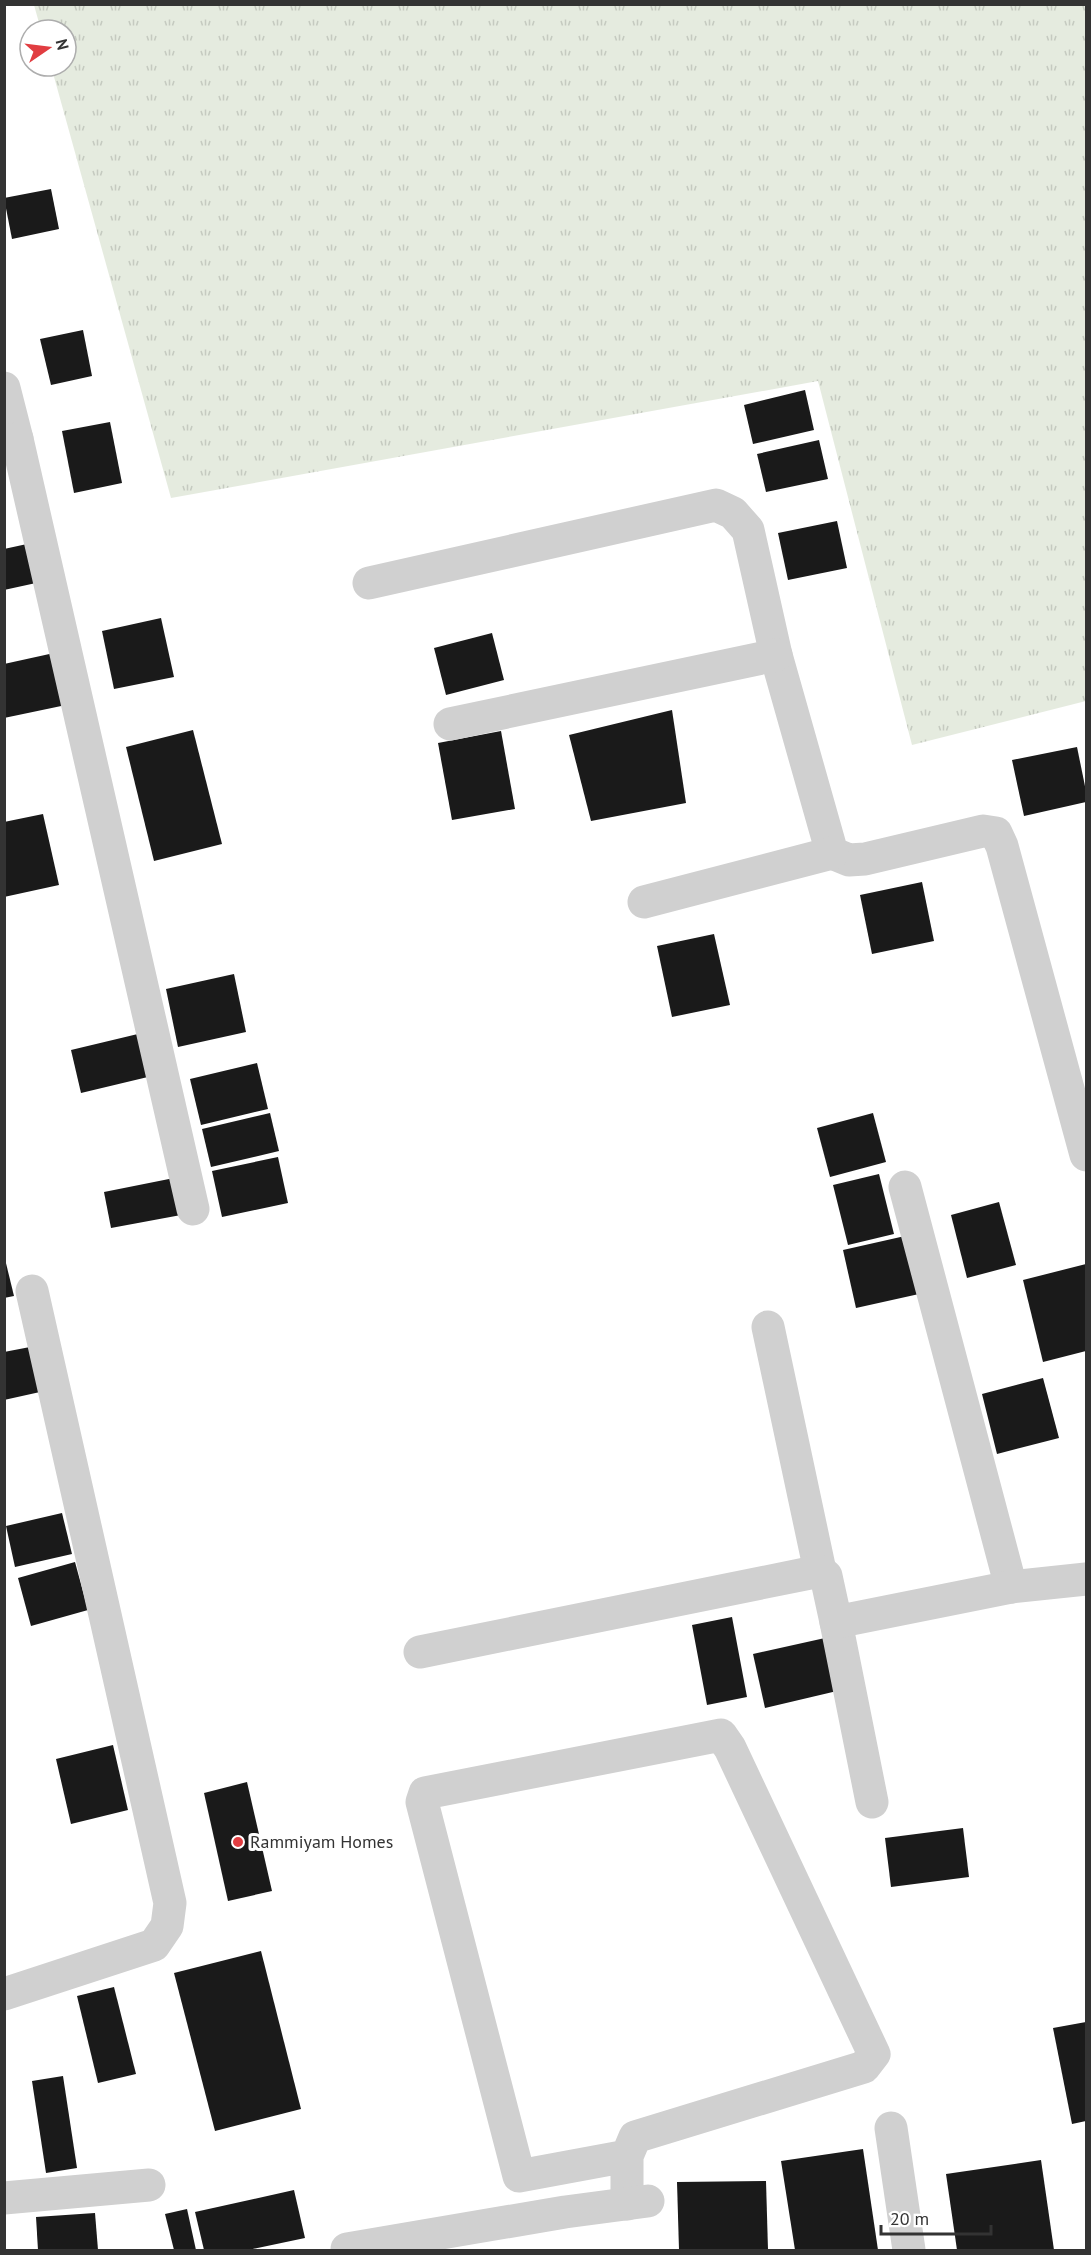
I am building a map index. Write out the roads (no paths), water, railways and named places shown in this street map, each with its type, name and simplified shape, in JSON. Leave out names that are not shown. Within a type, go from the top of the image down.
[{"type":"street","points":[[4,388],[11,440],[193,1209]]},
{"type":"street","points":[[369,583],[716,505],[733,513],[748,530],[776,655],[832,853]]},
{"type":"street","points":[[450,724],[776,655]]},
{"type":"street","points":[[644,902],[832,853],[849,860],[866,859],[983,831],[996,833],[1002,846],[1086,1155]]},
{"type":"street","points":[[904,1187],[1011,1587]]},
{"type":"street","points":[[4,1994],[154,1945],[166,1926],[170,1904],[32,1291]]},
{"type":"street","points":[[768,1327],[820,1571],[826,1576],[872,1802]]},
{"type":"street","points":[[420,1652],[820,1571]]},
{"type":"street","points":[[836,1622],[1011,1587],[1086,1579]]},
{"type":"street","points":[[347,2250],[565,2212],[638,2202],[627,2156],[635,2138],[864,2067],[874,2054],[730,1748],[721,1735],[425,1793],[422,1803],[519,2176],[627,2156]]},
{"type":"street","points":[[891,2128],[909,2250]]},
{"type":"street","points":[[561,2169],[565,2212]]},
{"type":"street","points":[[4,2198],[149,2185]]},
{"type":"place","name":"Rammiyam Homes","points":[[238,1842]]}]
